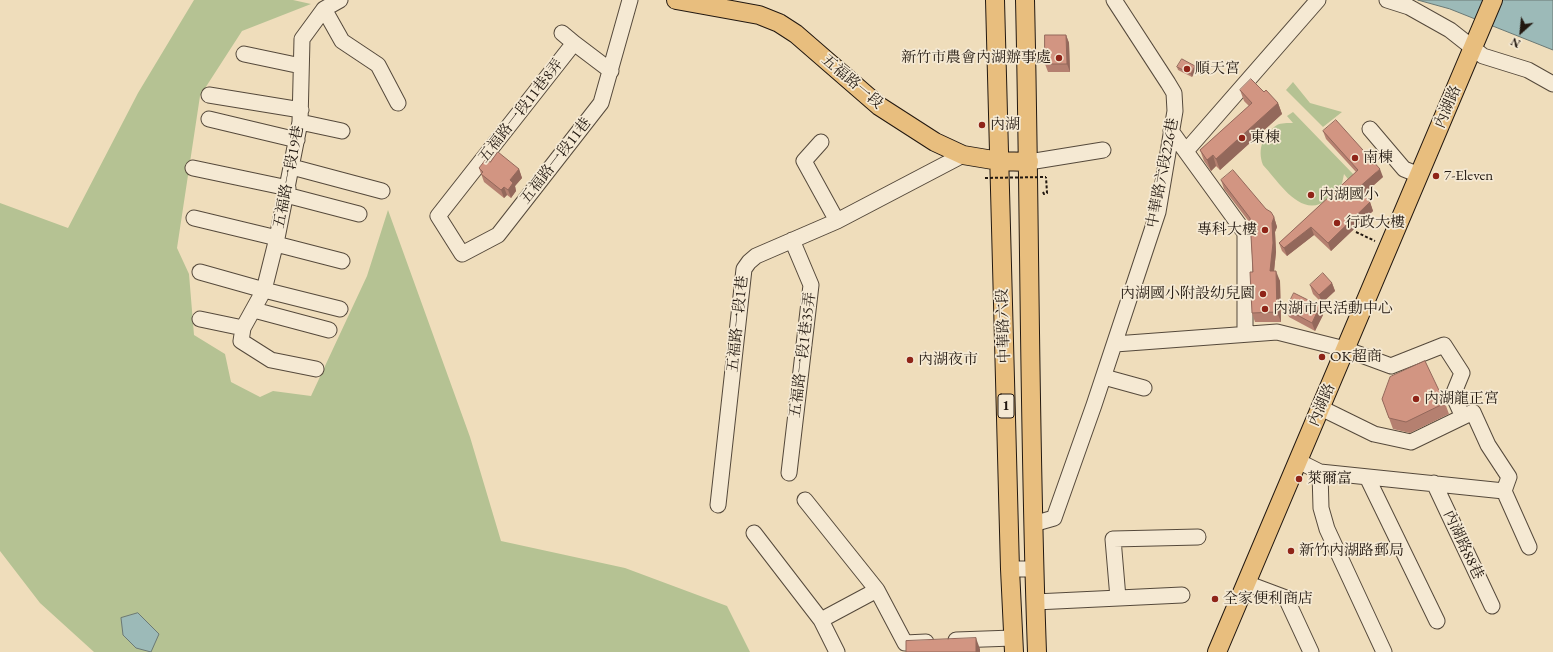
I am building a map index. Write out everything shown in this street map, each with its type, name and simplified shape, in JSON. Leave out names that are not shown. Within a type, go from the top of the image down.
[{"type":"main road","name":"五福路一段","points":[[676,0],[759,15],[780,23],[796,34],[879,106],[935,142],[963,155],[999,161],[1029,162]]},
{"type":"main road","name":"中華路六段","points":[[995,0],[1013,645]]},
{"type":"main road","name":"中華路六段","points":[[1025,0],[1029,162],[1033,524],[1037,652]]},
{"type":"main road","name":"內湖路","points":[[1217,652],[1494,0]]},
{"type":"street","name":"五福路一段19巷","points":[[244,328],[264,290],[298,140],[301,116],[302,38],[324,9],[340,0]]},
{"type":"street","name":"五福路一段11巷","points":[[438,216],[462,254],[498,235],[601,103],[630,0]]},
{"type":"street","name":"中華路六段226巷","points":[[1033,524],[1054,518],[1104,377],[1158,212],[1175,111],[1174,93],[1114,0]]},
{"type":"street","points":[[1186,151],[1318,0]]},
{"type":"street","points":[[1387,0],[1409,7],[1450,30],[1483,56],[1528,70],[1553,84]]},
{"type":"street","points":[[324,9],[342,41],[378,64],[398,103]]},
{"type":"street","points":[[562,33],[611,71]]},
{"type":"street","name":"五福路一段11巷8弄","points":[[438,216],[574,43]]},
{"type":"street","points":[[244,54],[302,66]]},
{"type":"street","points":[[209,95],[301,116],[342,131]]},
{"type":"street","points":[[209,119],[298,140]]},
{"type":"street","points":[[1370,129],[1404,169],[1419,175]]},
{"type":"street","points":[[1171,131],[1245,234],[1245,334]]},
{"type":"street","points":[[821,142],[804,161],[837,221]]},
{"type":"street","points":[[1029,162],[1103,150]]},
{"type":"street","name":"五福路一段1巷","points":[[718,506],[744,269],[756,256],[837,221],[963,155]]},
{"type":"street","points":[[292,167],[382,191]]},
{"type":"street","points":[[193,168],[287,192],[359,214]]},
{"type":"street","points":[[194,218],[342,261]]},
{"type":"street","name":"五福路一段1巷35弄","points":[[789,473],[811,285],[792,240]]},
{"type":"street","points":[[200,272],[340,309]]},
{"type":"street","points":[[254,310],[329,330]]},
{"type":"street","points":[[200,319],[244,328],[241,342],[271,360],[316,370]]},
{"type":"street","points":[[1115,344],[1277,332],[1346,349],[1391,366],[1444,345],[1462,373],[1453,395],[1463,417]]},
{"type":"street","points":[[1104,377],[1144,388]]},
{"type":"street","points":[[1320,408],[1374,434],[1411,442],[1473,412],[1488,445],[1509,476],[1504,491],[1528,547]]},
{"type":"street","points":[[1298,461],[1320,472],[1504,491]]},
{"type":"street","points":[[1320,472],[1321,508],[1327,529],[1384,652]]},
{"type":"street","points":[[1367,477],[1436,621]]},
{"type":"street","name":"內湖路88巷","points":[[1434,484],[1492,606]]},
{"type":"street","points":[[805,500],[877,590],[905,643],[1013,645]]},
{"type":"street","points":[[754,533],[821,620],[837,652]]},
{"type":"street","points":[[1118,598],[1113,539],[1198,538]]},
{"type":"street","points":[[1010,569],[1034,569]]},
{"type":"street","points":[[1246,583],[1286,598],[1311,652]]},
{"type":"street","points":[[821,620],[877,590]]},
{"type":"street","points":[[1035,602],[1182,595]]},
{"type":"path","points":[[985,178],[1046,177],[1047,193],[1044,194],[1043,184]]},
{"type":"path","points":[[1356,232],[1388,248]]},
{"type":"green space","points":[[194,0],[293,0],[311,4],[242,31],[200,96],[177,248],[189,274],[194,335],[225,354],[231,382],[260,397],[273,391],[311,396],[367,276],[388,210],[470,437],[501,541],[625,568],[727,606],[750,652],[94,652],[40,603],[0,551],[0,203],[68,228],[138,93]]},
{"type":"green space","points":[[1293,82],[1310,103],[1342,112],[1323,127],[1286,90]]},
{"type":"green space","points":[[1293,112],[1356,177],[1351,183],[1344,174],[1339,189],[1328,199],[1318,205],[1309,205],[1292,197],[1263,165],[1261,159],[1262,142],[1265,137],[1277,125],[1283,123],[1293,123],[1287,116]]},
{"type":"water","points":[[1418,0],[1553,0],[1553,50],[1450,9]]},
{"type":"water","points":[[138,613],[159,634],[151,652],[136,648],[123,635],[121,618]]},
{"type":"building","name":"新竹市農會內湖辦事處","points":[[1045,35],[1066,35],[1067,64],[1045,64]]},
{"type":"building","name":"順天宮","points":[[1182,59],[1195,66],[1191,74],[1177,67]]},
{"type":"building","points":[[1251,79],[1264,92],[1266,90],[1278,103],[1216,159],[1213,155],[1207,160],[1200,150],[1252,103],[1240,90]]},
{"type":"building","points":[[1336,120],[1380,169],[1357,189],[1370,202],[1328,243],[1311,227],[1284,248],[1279,243],[1358,170],[1323,131]]},
{"type":"building","points":[[498,152],[519,169],[510,180],[513,183],[508,190],[504,187],[501,190],[481,174],[483,172],[479,168],[486,159],[490,162]]},
{"type":"building","points":[[1233,170],[1274,217],[1272,223],[1273,243],[1270,271],[1276,271],[1277,312],[1252,313],[1250,272],[1253,272],[1250,218],[1221,180]]},
{"type":"building","points":[[1323,273],[1332,283],[1319,295],[1310,285]]},
{"type":"building","points":[[1294,293],[1320,306],[1312,323],[1286,309]]},
{"type":"building","name":"內湖龍正宮","points":[[1425,361],[1445,403],[1406,422],[1389,418],[1382,399],[1390,377]]},
{"type":"building","points":[[976,638],[976,652],[906,652],[906,641]]},
{"type":"place","name":"新竹市農會內湖辦事處","points":[[1059,58]]},
{"type":"place","name":"順天宮","points":[[1187,69]]},
{"type":"place","name":"內湖","points":[[982,125]]},
{"type":"place","name":"東棟","points":[[1242,138]]},
{"type":"place","name":"南棟","points":[[1355,158]]},
{"type":"place","name":"7-Eleven","points":[[1436,176]]},
{"type":"place","name":"內湖國小","points":[[1311,195]]},
{"type":"place","name":"行政大樓","points":[[1337,223]]},
{"type":"place","name":"專科大樓","points":[[1265,230]]},
{"type":"place","name":"內湖國小附設幼兒園","points":[[1263,294]]},
{"type":"place","name":"內湖市民活動中心","points":[[1265,309]]},
{"type":"place","name":"OK超商","points":[[1322,357]]},
{"type":"place","name":"內湖夜市","points":[[910,360]]},
{"type":"place","name":"內湖龍正宮","points":[[1416,399]]},
{"type":"place","name":"萊爾富","points":[[1299,479]]},
{"type":"place","name":"新竹內湖路郵局","points":[[1291,551]]},
{"type":"place","name":"全家便利商店","points":[[1215,599]]}]
